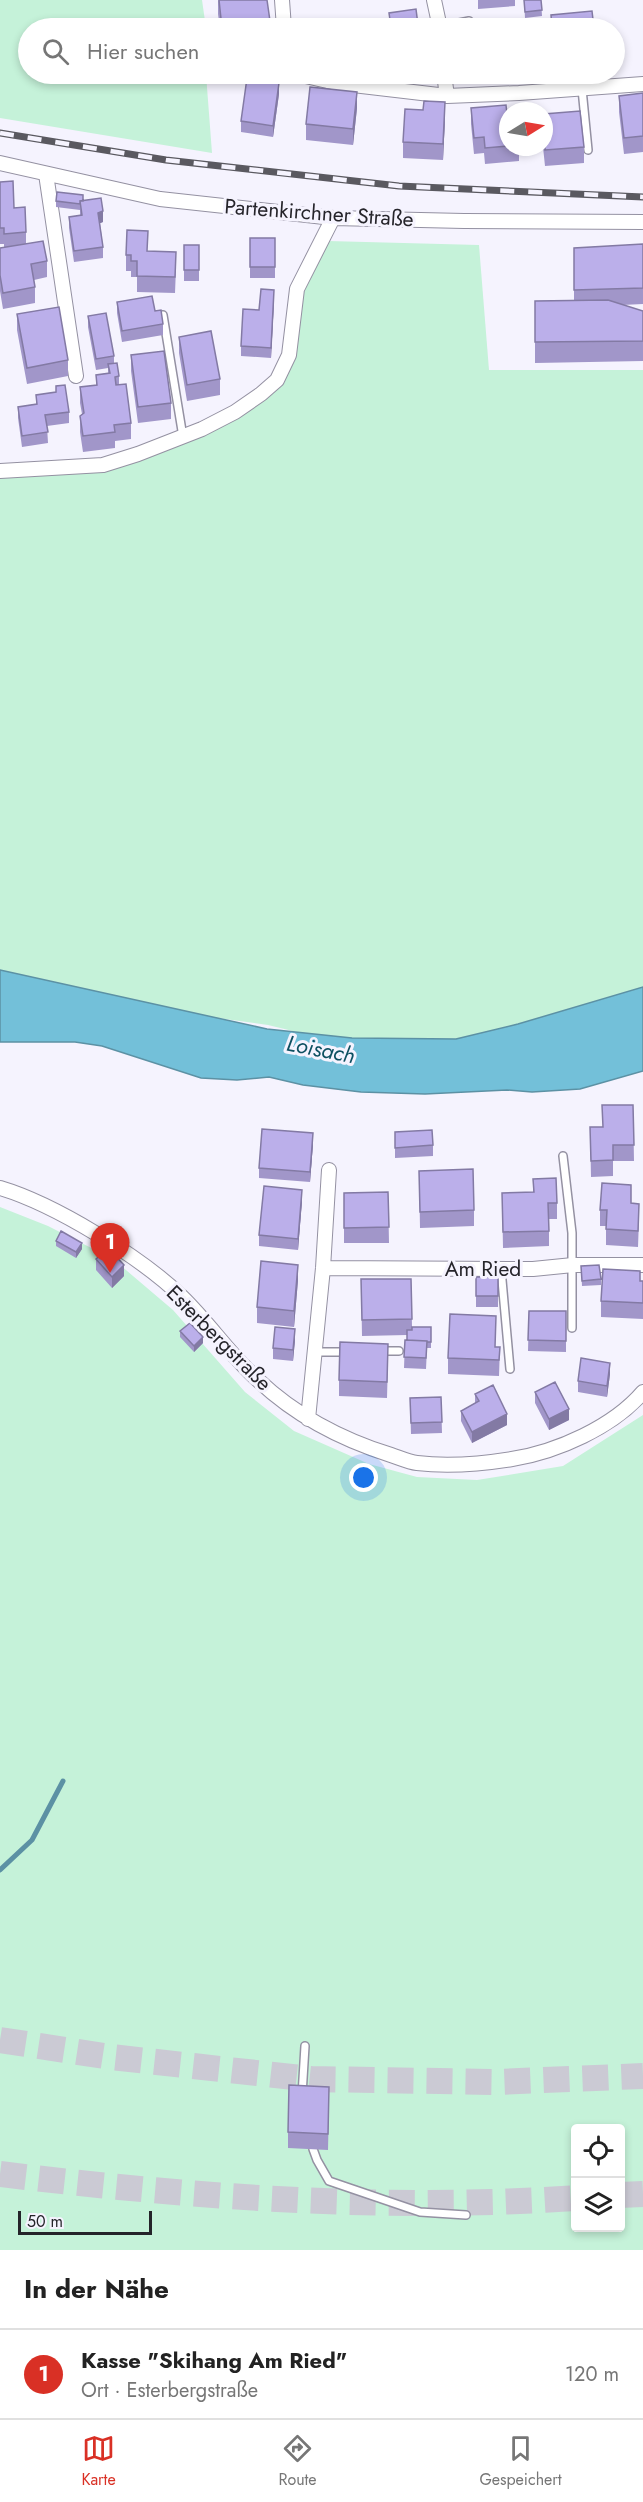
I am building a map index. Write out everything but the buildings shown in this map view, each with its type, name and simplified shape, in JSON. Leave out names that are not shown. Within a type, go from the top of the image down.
[{"type":"street","points":[[282,0],[283,18]]},
{"type":"street","points":[[434,0],[438,18]]},
{"type":"street","points":[[345,84],[447,96],[643,84]]},
{"type":"street","points":[[445,84],[447,96]]},
{"type":"street","name":"Partenkirchner Straße","points":[[0,163],[160,200],[333,218],[643,222]]},
{"type":"street","points":[[46,174],[76,376]]},
{"type":"street","points":[[0,471],[103,465],[183,437],[236,412],[261,394],[277,380],[289,354],[297,289],[333,218]]},
{"type":"street","points":[[308,1419],[323,1268],[329,1170]]},
{"type":"street","name":"Esterbergstraße","points":[[0,1188],[27,1196],[120,1249],[181,1296],[258,1381],[308,1419],[359,1445],[417,1463],[480,1465],[529,1456],[569,1444],[608,1421],[643,1392]]},
{"type":"street","name":"Am Ried","points":[[323,1268],[534,1269],[573,1265],[643,1265]]},
{"type":"lane","points":[[582,89],[588,150]]},
{"type":"lane","points":[[163,315],[183,437]]},
{"type":"lane","points":[[563,1156],[573,1265],[572,1328]]},
{"type":"lane","points":[[501,1269],[510,1369]]},
{"type":"lane","points":[[367,1352],[399,1351]]},
{"type":"lane","points":[[315,1352],[357,1352]]},
{"type":"lane","points":[[302,2102],[305,2046]]},
{"type":"lane","points":[[313,2149],[329,2181],[420,2212],[466,2215]]},
{"type":"green space","points":[[0,0],[202,0],[205,18],[18,18],[18,84],[207,84],[212,153],[0,118]]},
{"type":"green space","points":[[328,241],[479,245],[489,370],[643,370],[643,987],[518,1024],[456,1039],[352,1038],[301,1033],[268,1025],[203,1016],[0,970],[0,476],[104,470],[278,385],[302,295]]},
{"type":"green space","points":[[0,1207],[48,1226],[113,1259],[173,1310],[245,1392],[294,1431],[369,1464],[417,1477],[477,1480],[563,1466],[643,1415],[643,2250],[0,2250]]},
{"type":"water","name":"Loisach","points":[[0,970],[267,1029],[352,1038],[456,1039],[518,1024],[643,987],[643,1071],[580,1089],[425,1094],[361,1092],[303,1085],[269,1077],[237,1080],[201,1078],[102,1046],[75,1042],[0,1042]]},
{"type":"waterway","points":[[0,1870],[32,1840],[63,1781]]},
{"type":"tunnel","points":[[0,2040],[111,2057],[311,2079],[496,2082],[643,2076]]},
{"type":"tunnel","points":[[0,2174],[143,2189],[287,2200],[431,2203],[571,2198]]},
{"type":"tunnel","points":[[625,2195],[643,2194]]},
{"type":"railway","points":[[0,133],[166,160],[399,186],[643,197]]},
{"type":"place","name":"Kasse \"Skihang Am Ried\"","points":[[110,1273]]}]
